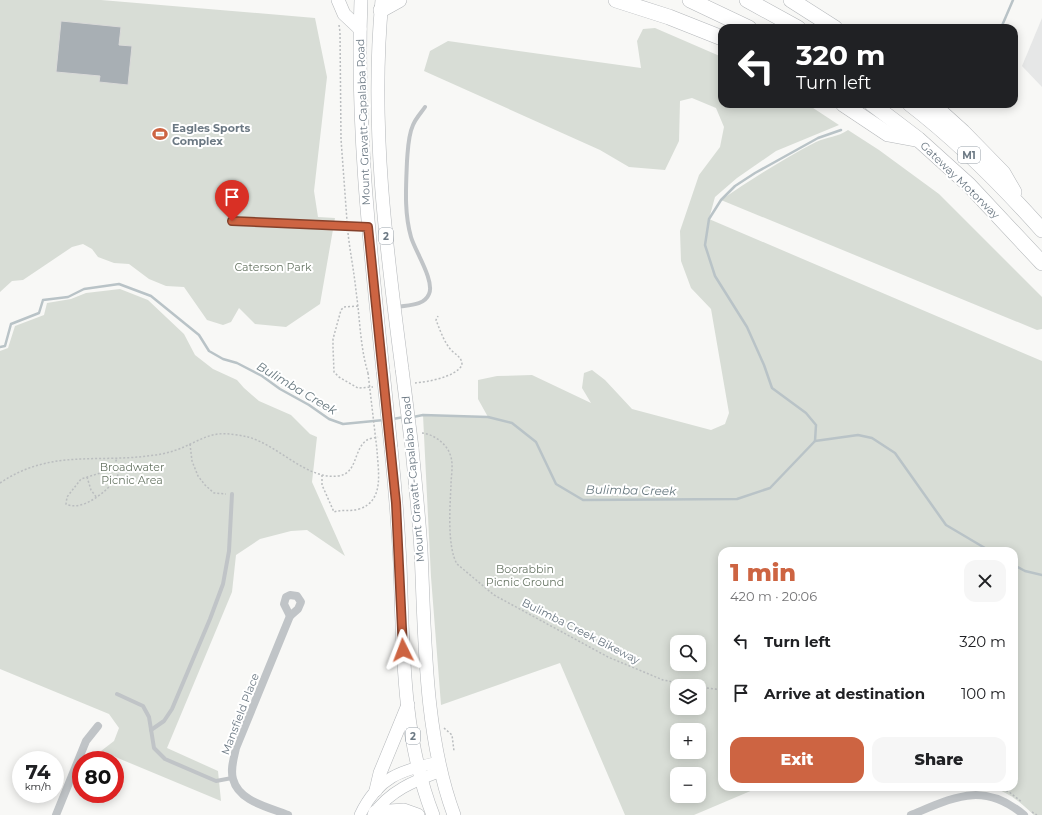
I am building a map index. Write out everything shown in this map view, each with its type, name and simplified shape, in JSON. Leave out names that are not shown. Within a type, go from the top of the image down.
[{"type":"highway","points":[[338,0],[344,14],[360,30]]},
{"type":"highway","name":"Mount Gravatt-Capalaba Road","points":[[361,0],[361,122],[368,227],[396,503],[403,650],[408,705],[420,772],[433,815]]},
{"type":"highway","points":[[382,5],[399,0]]},
{"type":"highway","points":[[616,0],[669,17],[718,36]]},
{"type":"highway","points":[[690,0],[741,24]]},
{"type":"highway","points":[[747,0],[791,24]]},
{"type":"highway","points":[[791,0],[829,24]]},
{"type":"highway","name":"Mount Gravatt-Capalaba Road","points":[[382,5],[378,82],[378,132],[382,196],[394,308],[412,448],[420,532],[424,632],[428,682],[440,766],[454,815]]},
{"type":"highway","points":[[848,108],[888,134],[918,139]]},
{"type":"highway","name":"Gateway Motorway","points":[[877,108],[918,139],[969,185],[1042,263]]},
{"type":"highway","name":"Gateway Motorway","points":[[915,108],[966,151],[1042,230]]},
{"type":"highway","points":[[936,108],[1004,173],[1025,211]]},
{"type":"highway","points":[[376,790],[380,773],[408,705]]},
{"type":"highway","points":[[374,813],[404,810],[418,815]]},
{"type":"main road","points":[[360,815],[368,800],[376,790],[396,774],[420,772],[440,766]]},
{"type":"main road","points":[[374,813],[394,792],[420,772]]},
{"type":"street","name":"Mansfield Place","points":[[232,778],[232,764],[236,748],[290,616]]},
{"type":"street","points":[[56,815],[86,741],[98,726]]},
{"type":"street","points":[[232,778],[238,791],[244,796],[288,815]]},
{"type":"street","points":[[911,815],[949,799],[966,795],[982,795],[997,798],[1009,804],[1024,815]]},
{"type":"lane","points":[[394,308],[420,303],[426,299],[430,290],[429,280],[412,238],[406,198],[409,139],[413,125],[425,107]]},
{"type":"lane","points":[[232,221],[368,227]]},
{"type":"lane","points":[[151,730],[164,721],[172,709],[223,584],[229,551],[232,494]]},
{"type":"lane","points":[[117,694],[143,706],[149,717],[154,748],[165,759],[216,781],[232,778]]},
{"type":"path","points":[[322,475],[322,486],[334,512],[360,509],[370,502],[377,491],[377,450],[368,373],[364,360],[347,226],[341,139],[339,25]]},
{"type":"path","name":"Bulimba Creek Bikeway","points":[[421,432],[426,433],[438,440],[450,454],[452,467],[450,534],[453,558],[457,564],[494,595],[608,657],[663,680],[670,681]]},
{"type":"path","points":[[0,483],[36,465],[55,461],[163,454],[218,434],[232,434],[249,438],[269,446],[316,473],[338,476],[347,473],[352,468],[365,441],[383,437]]},
{"type":"path","points":[[190,444],[192,461],[198,476],[205,485],[214,493],[232,494]]},
{"type":"path","points":[[112,469],[117,457]]},
{"type":"path","points":[[112,469],[116,470],[118,474],[117,478],[97,498],[78,506],[66,504],[67,497],[81,479],[112,469]]},
{"type":"path","points":[[87,477],[91,490],[97,498]]},
{"type":"path","points":[[706,688],[718,689]]},
{"type":"path","points":[[443,724],[445,736]]},
{"type":"path","points":[[444,728],[452,735],[454,751]]},
{"type":"shaded area","points":[[1042,18],[1042,87],[1022,66]]},
{"type":"green space","name":"Eagles Sports Complex","points":[[0,0],[101,0],[315,18],[327,77],[314,191],[318,217],[335,218],[320,304],[286,327],[255,324],[239,308],[231,322],[223,325],[207,320],[184,287],[166,286],[149,279],[129,264],[114,263],[98,257],[92,249],[83,244],[72,247],[23,280],[12,281],[0,292]]},
{"type":"green space","name":"Boorabbin Picnic Ground","points":[[655,28],[718,55],[718,108],[813,108],[839,125],[776,151],[737,178],[715,197],[709,219],[1042,361],[1042,815],[1034,815],[1014,798],[1001,791],[1018,791],[1018,547],[718,547],[718,791],[751,791],[694,815],[625,815],[560,663],[441,705],[431,577],[423,415],[488,417],[478,399],[478,380],[497,376],[532,375],[591,403],[582,388],[584,373],[592,370],[605,380],[632,409],[711,430],[725,424],[729,413],[711,309],[691,288],[681,261],[680,231],[699,175],[720,147],[724,127],[716,108],[692,98],[680,101],[679,141],[665,170],[629,167],[600,150],[424,71],[430,51],[448,41],[641,68],[637,41],[643,29]]},
{"type":"green space","points":[[848,130],[879,150],[939,194],[1042,297],[1042,329],[1037,330],[721,200],[816,142]]},
{"type":"green space","name":"Broadwater Picnic Area","points":[[120,289],[148,300],[184,334],[195,355],[213,369],[237,380],[259,401],[291,415],[310,434],[317,437],[312,482],[345,556],[307,530],[291,531],[260,539],[236,555],[232,592],[167,748],[218,771],[221,801],[124,761],[124,751],[101,751],[114,741],[119,728],[109,714],[0,669],[0,351],[8,348],[15,326],[44,315],[47,303],[71,299],[86,293]]},
{"type":"building","points":[[61,21],[121,27],[119,45],[132,46],[128,85],[99,82],[100,76],[56,72]]},
{"type":"waterway","points":[[1003,24],[1013,0]]},
{"type":"waterway","points":[[815,441],[816,425],[806,413],[772,388],[764,365],[747,327],[715,276],[705,245],[709,219],[721,200],[735,186],[755,173],[818,138],[841,130]]},
{"type":"waterway","name":"Bulimba Creek","points":[[0,347],[5,346],[11,324],[39,313],[43,300],[68,297],[84,289],[119,284],[151,296],[199,335],[209,351],[223,359],[237,363],[262,376],[280,389],[309,405],[329,419],[343,424],[384,420]]},
{"type":"waterway","name":"Bulimba Creek","points":[[413,417],[423,415],[488,417],[512,423],[536,442],[556,484],[583,500],[737,499],[770,488],[815,441],[858,435],[872,438],[895,453],[946,525],[983,547]]},
{"type":"waterway","name":"Bulimba Creek","points":[[393,419],[404,417]]},
{"type":"waterway","name":"Bulimba Creek","points":[[1018,567],[1025,571],[1042,575]]},
{"type":"place","name":"Eagles Sports Complex","points":[[160,134]]},
{"type":"route","points":[[232,221],[307,223],[368,227],[396,503],[403,650]]},
{"type":"park label","name":"Caterson Park","points":[[273,267]]}]
